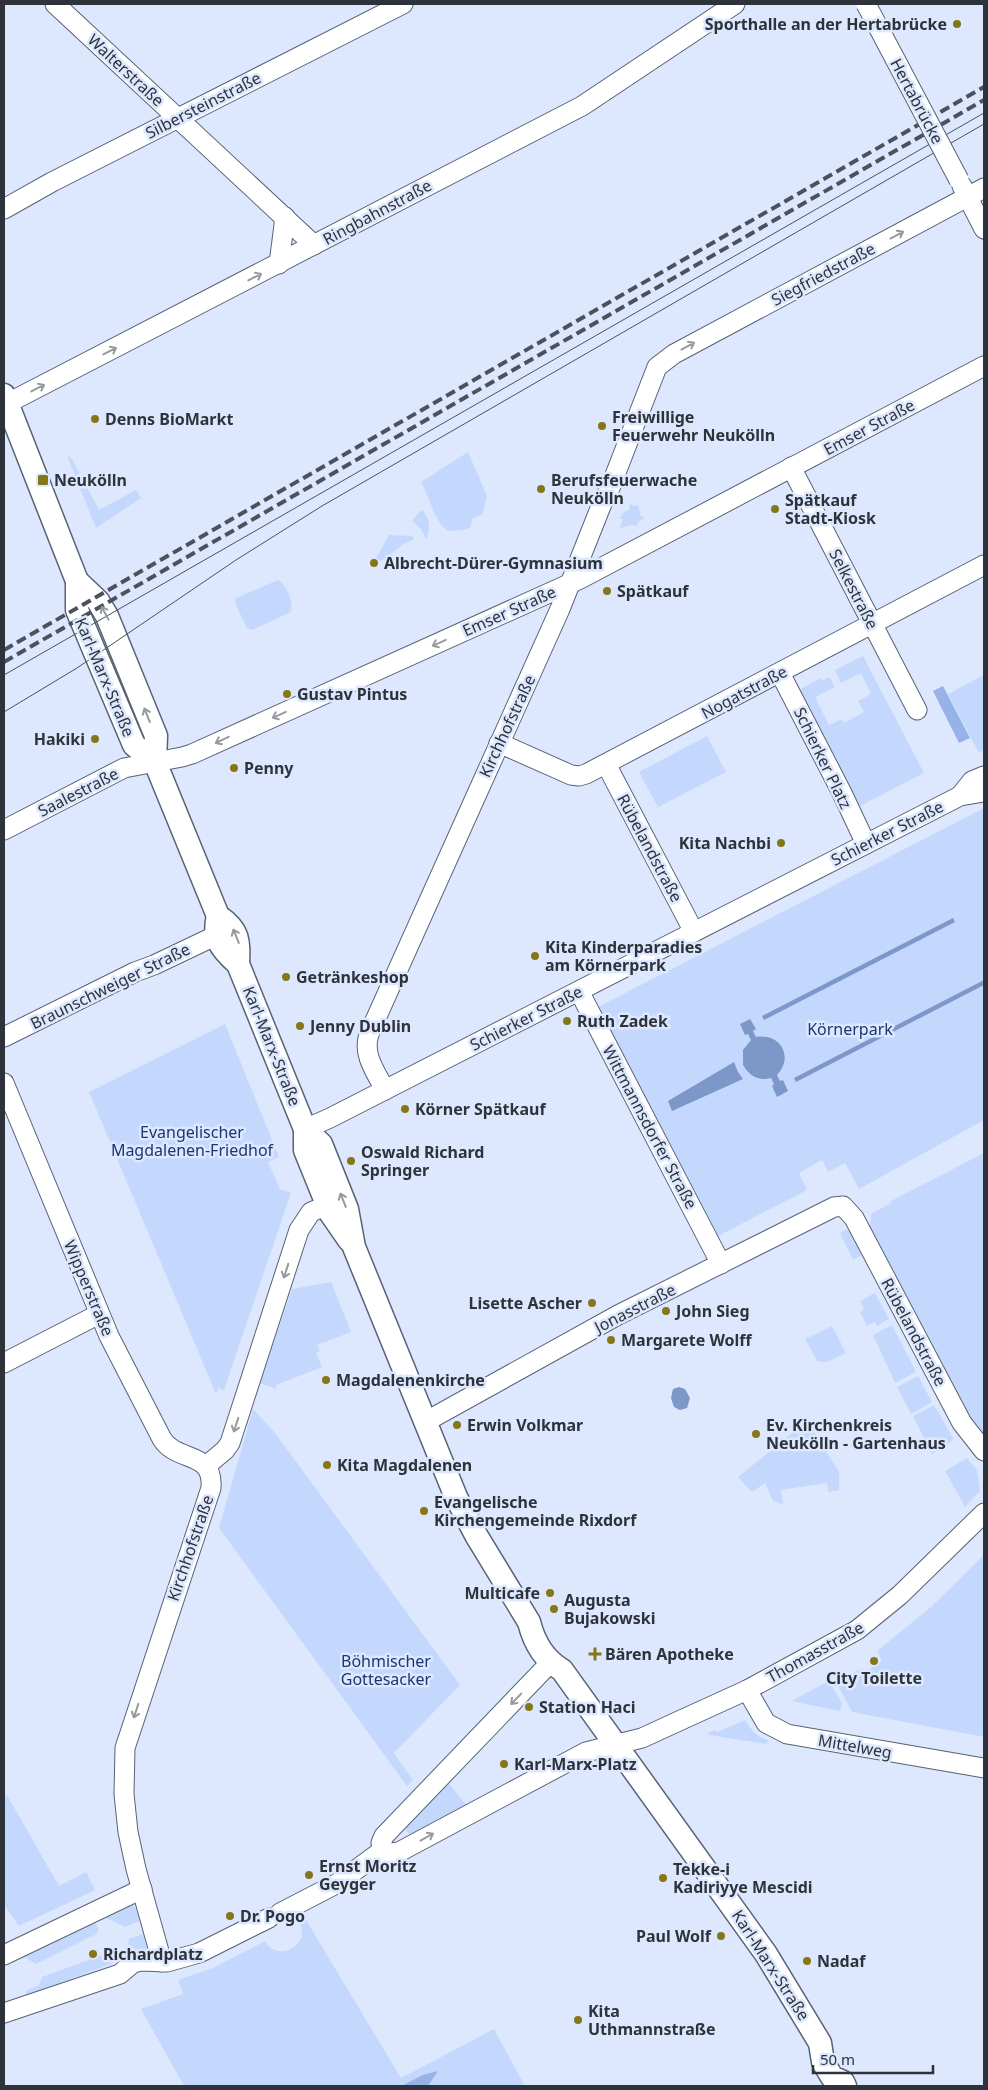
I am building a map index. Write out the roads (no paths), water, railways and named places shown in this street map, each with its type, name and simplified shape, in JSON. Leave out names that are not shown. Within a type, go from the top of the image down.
[{"type":"main road","name":"Karl-Marx-Straße","points":[[6,399],[77,581],[98,602],[107,616],[156,736],[155,762],[217,925],[223,951],[238,964],[305,1129],[305,1150],[331,1214],[354,1247]]},
{"type":"main road","name":"Karl-Marx-Straße","points":[[305,1129],[321,1144],[347,1209],[354,1247],[461,1508],[528,1622],[546,1634],[559,1652],[556,1667],[616,1745],[766,1954],[820,2043],[836,2055],[845,2070],[844,2084]]},
{"type":"street","name":"Walterstraße","points":[[55,4],[314,245]]},
{"type":"street","name":"Silbersteinstraße","points":[[4,209],[177,118],[403,4]]},
{"type":"street","name":"Ringbahnstraße","points":[[6,399],[279,264],[582,106],[735,4]]},
{"type":"street","name":"Hertabrücke","points":[[866,4],[984,230]]},
{"type":"street","name":"Siegfriedstraße","points":[[662,361],[984,188]]},
{"type":"street","points":[[279,264],[285,217]]},
{"type":"street","name":"Kirchhofstraße","points":[[385,1090],[368,1057],[366,1043],[369,1034],[571,583],[610,488],[650,380],[662,361]]},
{"type":"street","name":"Emser Straße","points":[[155,762],[192,754],[571,583],[984,366]]},
{"type":"street","name":"Selkestraße","points":[[791,467],[917,710]]},
{"type":"street","name":"Nogatstraße","points":[[500,743],[571,775],[579,776],[586,774],[984,565]]},
{"type":"street","name":"Schierker Platz","points":[[780,673],[866,844]]},
{"type":"street","name":"Saalestraße","points":[[4,830],[124,768],[155,762]]},
{"type":"street","name":"Rübelandstraße","points":[[606,764],[694,932]]},
{"type":"street","name":"Schierker Straße","points":[[960,796],[972,781],[984,776]]},
{"type":"street","name":"Schierker Straße","points":[[305,1129],[330,1118],[960,796],[984,792]]},
{"type":"street","name":"Braunschweiger Straße","points":[[4,1037],[135,972],[154,965],[217,925]]},
{"type":"street","name":"Wittmannsdorfer Straße","points":[[579,991],[721,1264]]},
{"type":"street","name":"Wipperstraße","points":[[4,1083],[99,1314],[166,1446],[175,1452],[200,1461],[206,1466]]},
{"type":"street","points":[[206,1466],[225,1450],[230,1443],[299,1230],[311,1212],[328,1205]]},
{"type":"street","name":"Jonasstraße","points":[[425,1422],[618,1315],[834,1207],[843,1206],[848,1210]]},
{"type":"street","name":"Rübelandstraße","points":[[848,1210],[866,1239],[962,1423],[984,1451]]},
{"type":"street","points":[[4,1362],[99,1314]]},
{"type":"street","name":"Kirchhofstraße","points":[[139,1880],[128,1832],[124,1794],[125,1748],[210,1488],[210,1474],[206,1466]]},
{"type":"street","name":"Thomasstraße","points":[[616,1745],[642,1738],[747,1690],[869,1622],[938,1560],[984,1514]]},
{"type":"street","points":[[383,1850],[381,1843],[384,1836],[442,1776],[556,1667]]},
{"type":"street","name":"Mittelweg","points":[[747,1690],[766,1723],[787,1734],[984,1768]]},
{"type":"street","points":[[383,1850],[390,1853],[400,1852],[586,1752],[616,1745]]},
{"type":"street","points":[[4,2013],[120,1974],[133,1963],[141,1960],[162,1962],[199,1953],[338,1883],[383,1850]]},
{"type":"street","points":[[4,1954],[139,1880],[162,1962]]},
{"type":"tram line","points":[[4,675],[984,113]]},
{"type":"tram line","points":[[4,712],[77,668],[236,560],[322,506],[984,124]]},
{"type":"railway","points":[[4,650],[984,87]]},
{"type":"railway","points":[[4,662],[984,100]]},
{"type":"place","name":"Sporthalle an der Hertabrücke","points":[[957,24]]},
{"type":"place","name":"Denns BioMarkt","points":[[95,419]]},
{"type":"place","name":"Freiwillige Feuerwehr Neukölln","points":[[602,426]]},
{"type":"place","name":"Neukölln","points":[[43,480]]},
{"type":"place","name":"Berufsfeuerwache Neukölln","points":[[541,489]]},
{"type":"place","name":"Spätkauf Stadt-Kiosk","points":[[775,509]]},
{"type":"place","name":"Albrecht-Dürer-Gymnasium","points":[[374,563]]},
{"type":"place","name":"Spätkauf","points":[[607,591]]},
{"type":"place","name":"Gustav Pintus","points":[[287,694]]},
{"type":"place","name":"Hakiki","points":[[95,739]]},
{"type":"place","name":"Penny","points":[[234,768]]},
{"type":"place","name":"Kita Nachbi","points":[[781,843]]},
{"type":"place","name":"Kita Kinderparadies am Körnerpark","points":[[535,956]]},
{"type":"place","name":"Getränkeshop","points":[[286,977]]},
{"type":"place","name":"Ruth Zadek","points":[[567,1021]]},
{"type":"place","name":"Jenny Dublin","points":[[300,1026]]},
{"type":"place","name":"Körner Spätkauf","points":[[405,1109]]},
{"type":"place","name":"Oswald Richard Springer","points":[[351,1161]]},
{"type":"place","name":"Lisette Ascher","points":[[592,1303]]},
{"type":"place","name":"John Sieg","points":[[666,1311]]},
{"type":"place","name":"Margarete Wolff","points":[[611,1340]]},
{"type":"place","name":"Magdalenenkirche","points":[[326,1380]]},
{"type":"place","name":"Erwin Volkmar","points":[[457,1425]]},
{"type":"place","name":"Ev. Kirchenkreis Neukölln - Gartenhaus","points":[[756,1434]]},
{"type":"place","name":"Kita Magdalenen","points":[[327,1465]]},
{"type":"place","name":"Evangelische Kirchengemeinde Rixdorf","points":[[424,1511]]},
{"type":"place","name":"Multicafe","points":[[550,1593]]},
{"type":"place","name":"Augusta Bujakowski","points":[[554,1609]]},
{"type":"place","name":"Bären Apotheke","points":[[595,1654]]},
{"type":"place","name":"City Toilette","points":[[874,1661]]},
{"type":"place","name":"Station Haci","points":[[529,1707]]},
{"type":"place","name":"Karl-Marx-Platz","points":[[504,1764]]},
{"type":"place","name":"Ernst Moritz Geyger","points":[[309,1875]]},
{"type":"place","name":"Tekke-i Kadiriyye Mescidi","points":[[663,1878]]},
{"type":"place","name":"Dr. Pogo","points":[[230,1916]]},
{"type":"place","name":"Paul Wolf","points":[[721,1936]]},
{"type":"place","name":"Richardplatz","points":[[93,1954]]},
{"type":"place","name":"Nadaf","points":[[807,1961]]},
{"type":"place","name":"Kita Uthmannstraße","points":[[578,2020]]},
{"type":"park label","name":"Körnerpark","points":[[850,1029]]},
{"type":"park label","name":"Evangelischer Magdalenen-Friedhof","points":[[192,1141]]},
{"type":"park label","name":"Böhmischer Gottesacker","points":[[386,1670]]}]
